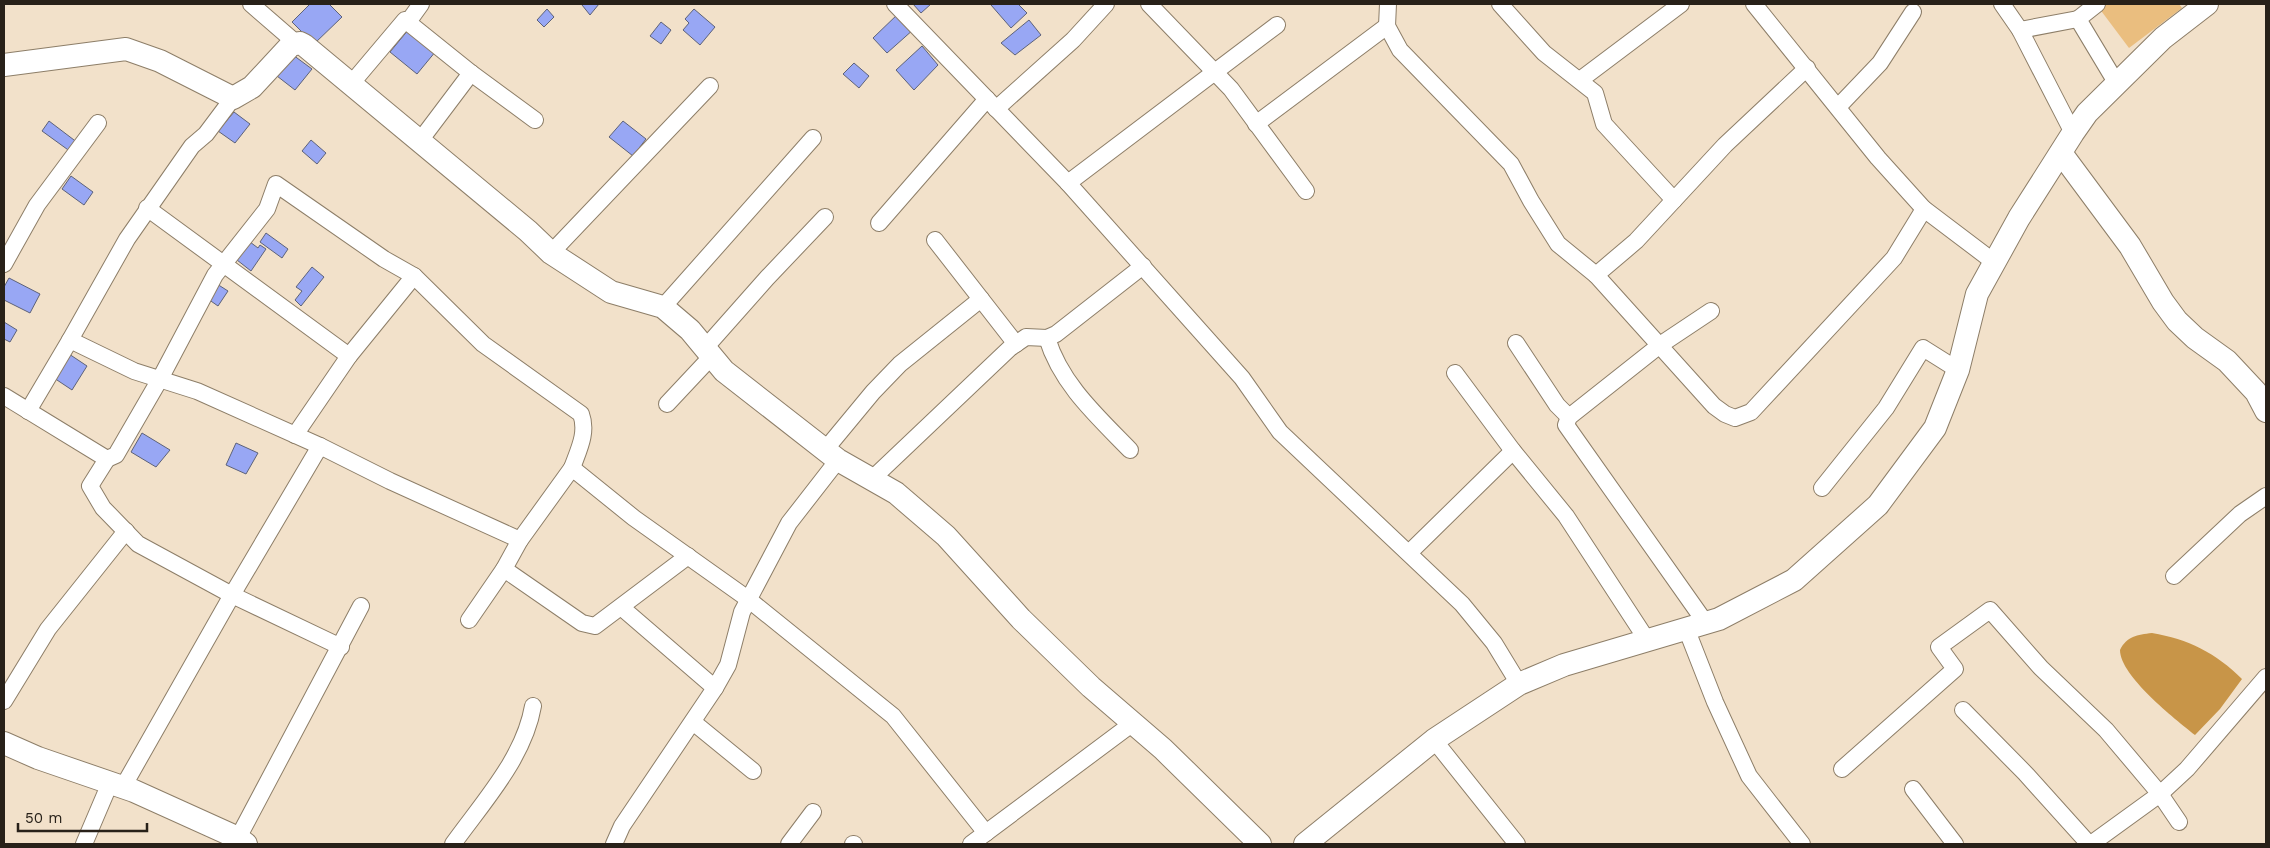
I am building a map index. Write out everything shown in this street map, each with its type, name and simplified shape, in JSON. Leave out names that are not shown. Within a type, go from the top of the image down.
[{"type":"street","points":[[251,4],[296,43],[304,45],[552,253],[611,292],[664,307],[690,330],[724,371],[832,455],[896,493],[946,536],[1021,619],[1091,687],[1163,749],[1260,844]]},
{"type":"street","points":[[408,22],[422,4]]},
{"type":"street","points":[[895,4],[1068,182],[1242,378],[1280,432],[1462,604],[1494,643],[1519,684]]},
{"type":"street","points":[[879,223],[991,104],[1073,40],[1106,4]]},
{"type":"street","points":[[1388,4],[1386,26],[1400,50],[1511,164],[1530,201],[1558,244],[1596,274],[1702,395],[1725,414],[1735,418],[1751,412],[1894,258],[1924,208]]},
{"type":"street","points":[[1500,4],[1544,53],[1595,93],[1604,124],[1674,200]]},
{"type":"street","points":[[1580,80],[1681,4]]},
{"type":"street","points":[[1754,4],[1878,158],[1924,208],[1994,262]]},
{"type":"street","points":[[2002,4],[2020,30],[2074,133]]},
{"type":"street","points":[[2020,30],[2078,19],[2097,4]]},
{"type":"street","points":[[1305,844],[1434,740],[1519,684],[1564,665],[1719,619],[1794,580],[1878,505],[1935,428],[1958,370],[1977,294],[2019,218],[2087,113],[2164,38],[2208,4]]},
{"type":"street","points":[[1156,6],[1215,72],[1306,191]]},
{"type":"street","points":[[1838,107],[1880,62],[1913,12]]},
{"type":"street","points":[[2078,19],[2117,84]]},
{"type":"street","points":[[351,84],[405,20],[470,73],[535,120]]},
{"type":"street","points":[[1068,182],[1277,25]]},
{"type":"street","points":[[1256,124],[1386,26]]},
{"type":"street","points":[[28,410],[127,238],[192,146],[206,134],[233,98],[252,88],[285,50],[296,43]]},
{"type":"street","points":[[4,65],[126,49],[160,60],[233,98]]},
{"type":"street","points":[[1596,274],[1636,241],[1725,145],[1807,68]]},
{"type":"street","points":[[419,142],[470,73]]},
{"type":"street","points":[[552,253],[710,86]]},
{"type":"street","points":[[4,264],[37,205],[98,123]]},
{"type":"street","points":[[664,307],[814,138]]},
{"type":"street","points":[[2060,154],[2130,246],[2162,302],[2177,321],[2195,338],[2227,361],[2256,392],[2266,411]]},
{"type":"street","points":[[341,648],[232,595],[138,544],[103,508],[90,486],[107,459],[116,455],[160,379],[215,275],[267,209],[276,184],[384,259],[414,276],[483,344],[581,414],[584,422],[583,435],[572,468],[520,540],[504,569],[469,620]]},
{"type":"street","points":[[147,208],[349,356]]},
{"type":"street","points":[[667,404],[767,278],[825,217]]},
{"type":"street","points":[[935,240],[1016,344]]},
{"type":"street","points":[[872,479],[1016,344],[1026,337],[1047,338],[1056,334],[1143,266]]},
{"type":"street","points":[[295,435],[349,356],[414,276]]},
{"type":"street","points":[[614,844],[622,826],[715,688],[728,665],[742,612],[748,599],[789,523],[872,392],[900,364],[981,299]]},
{"type":"street","points":[[1711,311],[1660,345],[1569,417],[1566,424],[1696,625],[1714,702],[1749,776],[1802,844]]},
{"type":"street","points":[[1047,338],[1053,357],[1067,382],[1130,450]]},
{"type":"street","points":[[70,340],[134,372],[197,390],[520,540]]},
{"type":"street","points":[[1516,343],[1557,405],[1569,417]]},
{"type":"street","points":[[1822,488],[1886,408],[1923,348],[1958,370]]},
{"type":"street","points":[[1455,373],[1513,451],[1566,516],[1648,640]]},
{"type":"street","points":[[4,396],[107,459]]},
{"type":"street","points":[[84,844],[116,785],[320,446]]},
{"type":"street","points":[[1409,553],[1513,451]]},
{"type":"street","points":[[572,468],[634,518],[748,599],[893,716],[986,833]]},
{"type":"street","points":[[2174,576],[2240,514],[2266,496]]},
{"type":"street","points":[[4,701],[48,629],[126,531]]},
{"type":"street","points":[[504,569],[582,623],[595,626],[688,556]]},
{"type":"street","points":[[4,743],[38,758],[116,785],[242,841],[361,606]]},
{"type":"street","points":[[621,607],[715,688]]},
{"type":"street","points":[[1842,769],[1954,669],[1939,647],[1990,610],[2041,668],[2106,730],[2160,794],[2180,822]]},
{"type":"street","points":[[1963,710],[2025,773],[2090,844],[2160,794],[2187,769],[2266,677]]},
{"type":"street","points":[[453,844],[507,767],[522,742],[530,722],[533,706]]},
{"type":"street","points":[[693,722],[753,771]]},
{"type":"street","points":[[972,844],[1133,723]]},
{"type":"street","points":[[1434,740],[1517,844]]},
{"type":"street","points":[[1913,789],[1955,844]]},
{"type":"street","points":[[789,844],[812,812]]},
{"type":"shaded area","points":[[2105,4],[2179,4],[2182,8],[2129,48],[2099,8]]},
{"type":"shaded area","points":[[2152,633],[2178,639],[2201,648],[2242,679],[2220,709],[2195,735],[2138,684],[2122,660],[2120,650],[2129,639]]},
{"type":"building","points":[[310,4],[329,4],[342,17],[314,44],[292,22]]},
{"type":"building","points":[[583,4],[599,4],[590,15]]},
{"type":"building","points":[[913,4],[931,4],[921,13]]},
{"type":"building","points":[[1018,4],[1027,13],[1011,28],[991,5]]},
{"type":"building","points":[[547,9],[554,17],[544,27],[537,20]]},
{"type":"building","points":[[694,9],[715,27],[700,45],[683,30],[689,23],[685,19]]},
{"type":"building","points":[[900,12],[914,29],[887,53],[873,38]]},
{"type":"building","points":[[1029,20],[1041,35],[1015,55],[1001,43]]},
{"type":"building","points":[[661,22],[671,30],[661,44],[650,36]]},
{"type":"building","points":[[409,29],[436,51],[417,74],[390,52]]},
{"type":"building","points":[[922,46],[938,65],[914,90],[896,70]]},
{"type":"building","points":[[293,55],[312,69],[295,90],[277,76]]},
{"type":"building","points":[[854,63],[869,76],[859,88],[843,74]]},
{"type":"building","points":[[234,112],[250,124],[235,143],[218,131]]},
{"type":"building","points":[[49,121],[78,143],[71,152],[42,131]]},
{"type":"building","points":[[623,121],[646,139],[633,156],[609,137]]},
{"type":"building","points":[[311,140],[326,153],[317,164],[302,151]]},
{"type":"building","points":[[71,176],[93,192],[84,205],[62,189]]},
{"type":"building","points":[[266,233],[288,249],[282,258],[260,242]]},
{"type":"building","points":[[250,242],[258,248],[260,245],[266,249],[251,271],[237,260]]},
{"type":"building","points":[[312,267],[324,277],[301,306],[295,300],[302,291],[296,287]]},
{"type":"building","points":[[9,278],[40,294],[30,313],[4,300],[4,287]]},
{"type":"building","points":[[217,284],[228,291],[218,306],[208,299]]},
{"type":"building","points":[[4,322],[17,330],[10,342],[4,339]]},
{"type":"building","points":[[66,352],[87,366],[72,390],[51,376]]},
{"type":"building","points":[[142,433],[170,450],[156,467],[131,452]]},
{"type":"building","points":[[236,443],[258,453],[246,474],[226,465]]}]
